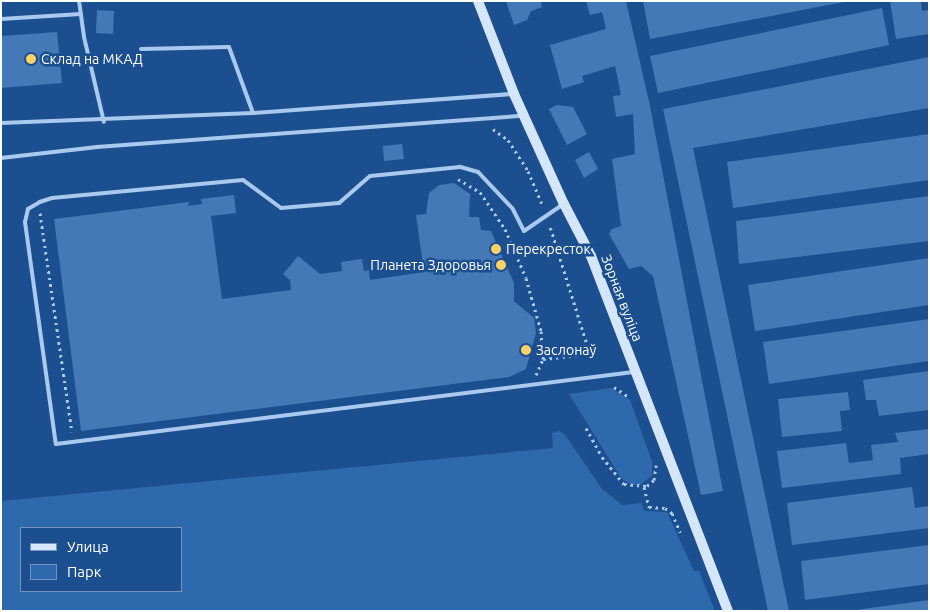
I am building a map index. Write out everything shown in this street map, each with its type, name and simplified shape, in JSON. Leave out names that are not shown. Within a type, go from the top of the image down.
[{"type":"street","name":"Зорная вуліца","points":[[478,1],[514,94],[564,204],[591,256],[728,611]]},
{"type":"lane","points":[[79,1],[80,14],[104,122]]},
{"type":"lane","points":[[1,19],[80,14]]},
{"type":"lane","points":[[141,49],[229,47],[253,113]]},
{"type":"lane","points":[[1,123],[104,122],[514,94]]},
{"type":"lane","points":[[1,158],[475,117],[524,116]]},
{"type":"lane","points":[[564,204],[524,231],[513,209],[478,172],[460,167],[370,176],[339,203],[281,208],[243,180],[52,198],[28,209],[25,222],[56,444],[636,372]]},
{"type":"path","points":[[475,117],[508,140],[528,171],[546,215],[590,354],[543,359]]},
{"type":"path","points":[[449,174],[480,192],[505,229],[526,278],[541,331],[543,359],[535,377],[548,383]]},
{"type":"path","points":[[50,210],[40,211],[69,414],[72,433],[82,432]]},
{"type":"path","points":[[610,386],[620,388],[634,404]]},
{"type":"path","points":[[586,428],[602,457],[624,484],[644,487],[654,480],[657,463],[653,455]]},
{"type":"path","points":[[644,487],[649,508],[665,508],[672,513],[682,537]]},
{"type":"green space","points":[[611,388],[630,400],[652,461],[652,476],[640,485],[631,485],[621,478],[569,394]]},
{"type":"green space","points":[[559,431],[565,435],[602,489],[622,505],[642,503],[644,511],[667,512],[694,571],[699,571],[715,611],[1,611],[1,501],[553,448],[552,433]]},
{"type":"building","points":[[506,1],[541,1],[542,7],[531,11],[527,20],[514,25]]},
{"type":"building","points":[[586,1],[626,1],[650,106],[723,491],[701,495],[653,276],[641,266],[629,269],[609,234],[612,229],[621,226],[612,159],[635,154],[633,114],[616,117],[613,96],[621,95],[615,66],[582,76],[584,82],[562,89],[550,45],[606,29],[602,12],[590,15]]},
{"type":"building","points":[[643,1],[844,1],[844,2],[650,39]]},
{"type":"building","points":[[890,1],[921,1],[922,11],[929,10],[929,34],[896,39]]},
{"type":"building","points":[[882,8],[889,45],[658,93],[650,56]]},
{"type":"building","points":[[97,10],[114,11],[113,34],[96,33]]},
{"type":"building","name":"Склад на МКАД","points":[[57,32],[62,83],[1,88],[1,36]]},
{"type":"building","points":[[929,57],[929,108],[693,148],[789,611],[768,611],[663,109]]},
{"type":"building","points":[[557,105],[573,107],[587,134],[567,145],[549,109]]},
{"type":"building","points":[[929,134],[929,180],[733,208],[727,162]]},
{"type":"building","points":[[402,144],[404,159],[384,161],[383,146]]},
{"type":"building","points":[[589,152],[598,169],[584,178],[575,160]]},
{"type":"building","points":[[454,183],[470,194],[469,217],[479,217],[481,230],[491,231],[514,283],[514,301],[534,318],[536,333],[526,369],[509,377],[81,431],[54,219],[189,202],[188,206],[202,204],[201,199],[234,195],[236,213],[211,216],[222,299],[291,290],[290,280],[283,274],[298,256],[320,274],[342,271],[341,262],[362,259],[364,271],[369,270],[370,280],[424,272],[416,215],[426,214],[429,193],[439,185]]},
{"type":"building","points":[[929,196],[929,241],[739,264],[736,221]]},
{"type":"building","points":[[929,258],[929,305],[755,331],[748,285]]},
{"type":"building","points":[[929,319],[929,361],[769,384],[763,342]]},
{"type":"building","points":[[929,371],[929,410],[879,416],[876,400],[866,400],[863,380]]},
{"type":"building","points":[[848,392],[850,410],[840,411],[842,431],[782,437],[778,399]]},
{"type":"building","points":[[929,429],[929,454],[900,458],[901,474],[782,488],[777,451],[846,443],[849,463],[873,460],[871,445],[898,442],[895,433]]},
{"type":"building","points":[[912,487],[915,508],[929,506],[929,528],[792,545],[787,503]]},
{"type":"building","points":[[929,545],[929,584],[805,600],[801,561]]},
{"type":"building","points":[[929,600],[929,611],[856,611],[856,610]]},
{"type":"place","name":"Склад на МКАД","points":[[31,59]]},
{"type":"place","name":"Перекресток","points":[[496,249]]},
{"type":"place","name":"Планета Здоровья","points":[[501,265]]},
{"type":"place","name":"Заслонаў","points":[[526,350]]}]
